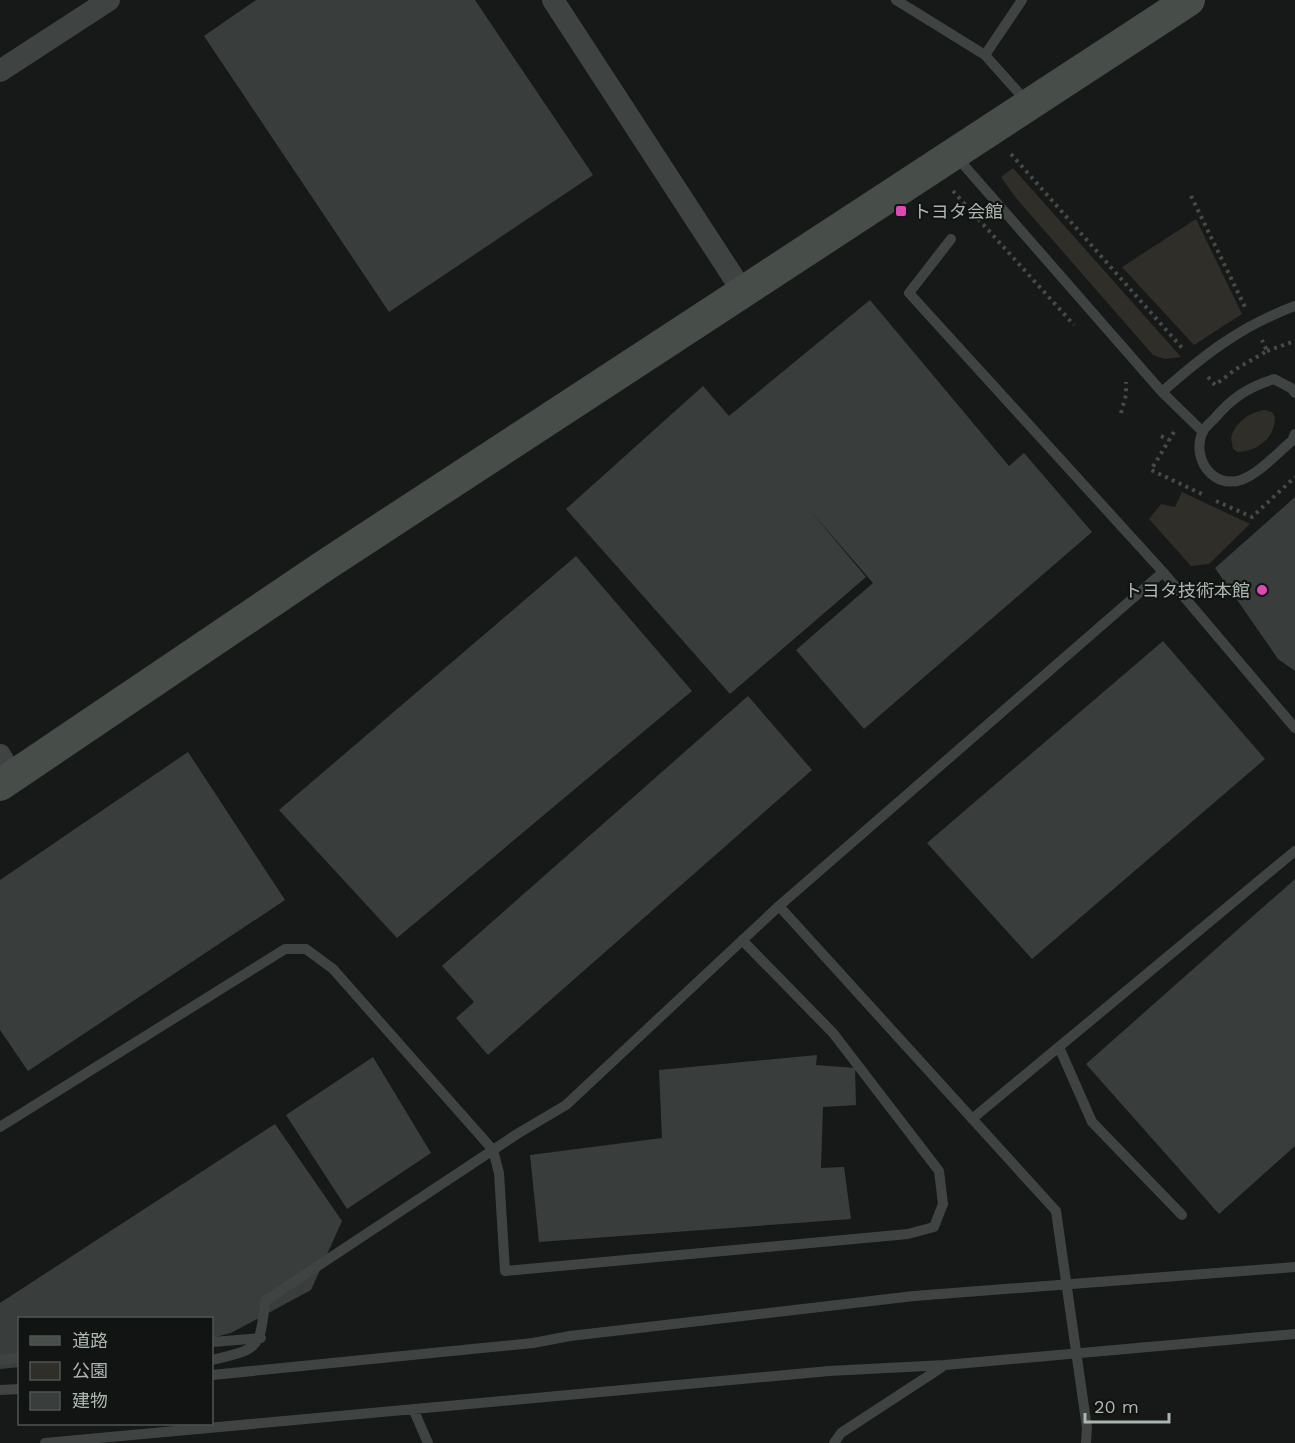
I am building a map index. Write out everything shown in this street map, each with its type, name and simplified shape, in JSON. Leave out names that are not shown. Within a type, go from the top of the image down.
[{"type":"street","points":[[0,71],[109,0]]},
{"type":"street","points":[[553,0],[743,292]]},
{"type":"street","points":[[4,772],[955,155],[1187,0]]},
{"type":"lane","points":[[896,0],[985,55],[1030,105]]},
{"type":"lane","points":[[985,55],[1022,0]]},
{"type":"lane","points":[[955,155],[1162,392],[1203,432]]},
{"type":"lane","points":[[951,238],[909,293],[1163,572],[1295,728]]},
{"type":"lane","points":[[1162,392],[1207,352],[1253,323],[1295,306]]},
{"type":"lane","points":[[1295,393],[1291,388],[1274,379],[1250,387],[1228,403],[1203,432],[1199,453],[1209,474],[1227,482],[1255,473],[1292,441],[1295,434]]},
{"type":"lane","points":[[213,1360],[254,1347],[261,1338],[265,1301],[493,1150],[566,1105],[779,906],[1163,572]]},
{"type":"lane","points":[[972,1119],[1295,851]]},
{"type":"lane","points":[[779,906],[1056,1211],[1087,1428],[1086,1443]]},
{"type":"lane","points":[[0,1127],[285,949],[306,949],[333,969],[493,1150],[500,1173],[505,1271],[908,1234],[934,1227],[943,1204],[939,1171],[833,1033],[742,940]]},
{"type":"lane","points":[[1059,1047],[1092,1122],[1182,1215]]},
{"type":"lane","points":[[213,1375],[533,1343],[570,1336],[914,1296],[1295,1267]]},
{"type":"lane","points":[[45,1443],[414,1411],[829,1371],[945,1365],[1295,1334]]},
{"type":"lane","points":[[213,1342],[261,1338]]},
{"type":"lane","points":[[0,1360],[18,1358]]},
{"type":"lane","points":[[834,1443],[842,1433],[945,1365]]},
{"type":"lane","points":[[0,1390],[18,1389]]},
{"type":"lane","points":[[414,1411],[428,1443]]},
{"type":"path","points":[[1011,154],[1185,352]]},
{"type":"path","points":[[953,191],[1079,330]]},
{"type":"path","points":[[1191,196],[1245,308]]},
{"type":"path","points":[[1259,334],[1267,351]]},
{"type":"path","points":[[1202,372],[1215,386],[1236,369],[1267,351],[1295,341]]},
{"type":"path","points":[[1119,374],[1126,382],[1126,395],[1121,413]]},
{"type":"path","points":[[1161,436],[1169,440]]},
{"type":"green space","points":[[1013,168],[1181,357],[1165,359],[1153,355],[1016,198],[1001,177]]},
{"type":"green space","points":[[1196,219],[1242,314],[1194,345],[1122,267]]},
{"type":"green space","points":[[1264,410],[1272,412],[1275,417],[1269,437],[1252,449],[1238,452],[1233,449],[1231,438],[1239,423],[1253,413]]},
{"type":"green space","points":[[1182,492],[1250,524],[1209,564],[1191,566],[1149,519],[1161,504],[1175,507]]},
{"type":"building","points":[[256,0],[475,0],[593,175],[389,312],[204,36]]},
{"type":"building","points":[[870,300],[1009,466],[1024,453],[1092,532],[864,729],[796,650],[873,583],[809,509],[866,577],[730,694],[566,509],[703,386],[729,416]]},
{"type":"building","name":"トヨタ技術本館","points":[[1295,497],[1295,671],[1278,659],[1215,568]]},
{"type":"building","points":[[576,556],[692,691],[397,938],[279,810]]},
{"type":"building","points":[[1163,641],[1265,759],[1032,959],[927,843]]},
{"type":"building","points":[[748,696],[812,770],[488,1055],[456,1018],[474,1002],[442,966]]},
{"type":"building","points":[[188,752],[285,900],[28,1071],[0,1030],[0,880]]},
{"type":"building","points":[[1295,879],[1295,1146],[1219,1214],[1086,1064]]},
{"type":"building","points":[[817,1055],[816,1065],[855,1068],[856,1105],[823,1107],[821,1168],[844,1167],[851,1219],[539,1242],[530,1155],[662,1138],[659,1070]]},
{"type":"building","points":[[373,1057],[431,1153],[347,1209],[286,1115]]},
{"type":"building","points":[[275,1124],[342,1221],[311,1290],[231,1333],[213,1338],[213,1317],[18,1317],[18,1367],[0,1369],[0,1303]]},
{"type":"place","name":"トヨタ会館","points":[[901,211]]},
{"type":"place","name":"トヨタ技術本館","points":[[1262,590]]}]
